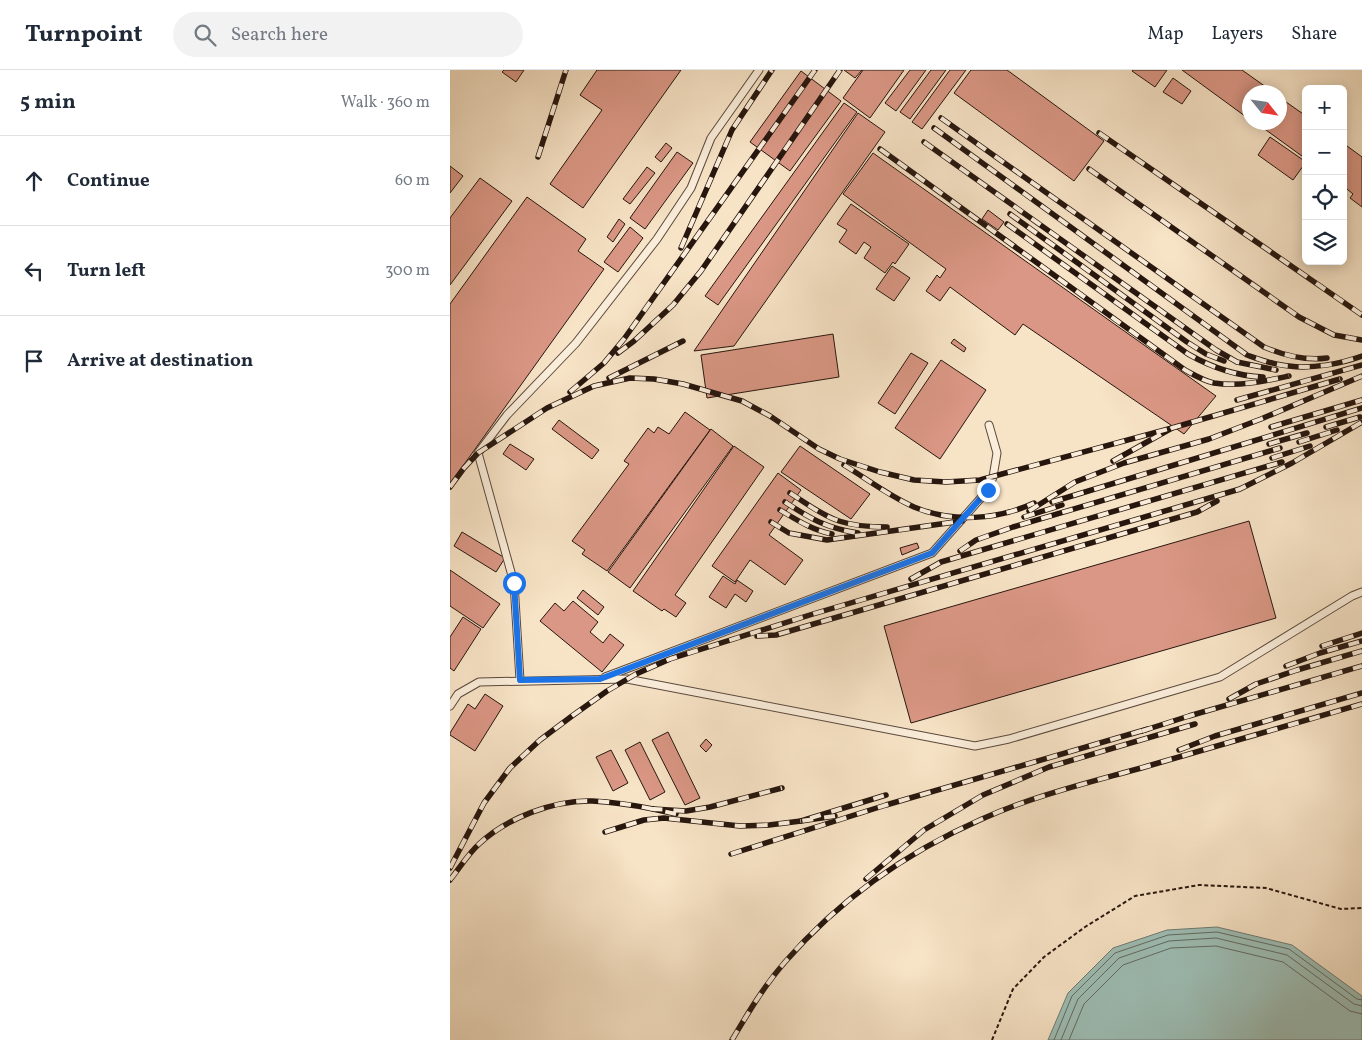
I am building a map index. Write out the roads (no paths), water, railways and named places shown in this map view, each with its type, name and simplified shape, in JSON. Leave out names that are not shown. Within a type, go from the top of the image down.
[{"type":"lane","points":[[520,680],[514,583],[478,453],[506,414],[576,343],[657,239],[691,188],[711,138],[758,70]]},
{"type":"lane","points":[[600,679],[932,553],[988,490],[993,477],[997,453],[989,425]]},
{"type":"lane","points":[[450,706],[458,694],[479,682],[627,679],[975,746],[1009,740],[1220,677],[1352,596],[1362,592]]},
{"type":"water","points":[[1217,927],[1292,945],[1362,996],[1362,1040],[1048,1040],[1068,993],[1113,948],[1167,930]]},
{"type":"railway","points":[[538,157],[566,70]]},
{"type":"railway","points":[[681,248],[732,130],[772,70]]},
{"type":"railway","points":[[570,392],[604,363],[624,339],[815,70]]},
{"type":"railway","points":[[618,353],[673,305],[701,271],[840,70]]},
{"type":"railway","points":[[941,118],[1264,347],[1295,357],[1327,358]]},
{"type":"railway","points":[[934,128],[1247,355],[1273,363],[1298,367],[1326,365],[1362,356]]},
{"type":"railway","points":[[1099,133],[1362,315]]},
{"type":"railway","points":[[924,142],[1216,350],[1237,362],[1276,370]]},
{"type":"railway","points":[[880,149],[1192,374],[1210,382],[1223,384],[1252,383],[1289,376]]},
{"type":"railway","points":[[1089,169],[1299,317],[1334,335],[1362,340]]},
{"type":"railway","points":[[1010,214],[1187,342],[1206,354],[1224,361]]},
{"type":"railway","points":[[1007,224],[1188,354],[1224,370],[1243,375],[1263,377]]},
{"type":"railway","points":[[609,378],[683,341]]},
{"type":"railway","points":[[1237,400],[1362,365]]},
{"type":"railway","points":[[1029,511],[1075,482],[1124,463],[1209,439],[1362,376]]},
{"type":"railway","points":[[450,487],[478,453],[547,408],[594,386],[630,378],[654,379],[683,384],[742,401],[770,416],[819,449],[840,459],[880,472],[914,480],[946,482],[980,480],[1172,428]]},
{"type":"railway","points":[[1113,461],[1172,428],[1340,379]]},
{"type":"railway","points":[[1271,427],[1362,400]]},
{"type":"railway","points":[[1052,502],[1362,408]]},
{"type":"railway","points":[[1326,427],[1360,417]]},
{"type":"railway","points":[[450,868],[484,803],[510,768],[540,740],[572,716],[607,691],[636,674],[670,659],[813,614],[1240,489],[1292,463],[1362,422]]},
{"type":"railway","points":[[1299,442],[1337,430]]},
{"type":"railway","points":[[1269,444],[1307,433]]},
{"type":"railway","points":[[1272,458],[1310,446]]},
{"type":"railway","points":[[960,551],[976,540],[1013,527],[1280,448]]},
{"type":"railway","points":[[911,579],[941,562],[1282,462]]},
{"type":"railway","points":[[844,465],[905,503],[944,516],[990,516],[1020,509],[1034,503]]},
{"type":"railway","points":[[790,493],[820,512],[839,521],[863,526],[887,527]]},
{"type":"railway","points":[[757,636],[776,635],[1197,512],[1217,501]]},
{"type":"railway","points":[[785,502],[819,522],[858,533]]},
{"type":"railway","points":[[1024,517],[1062,505]]},
{"type":"railway","points":[[780,510],[811,527],[832,534]]},
{"type":"railway","points":[[771,522],[789,533],[827,540],[962,521]]},
{"type":"railway","points":[[1322,646],[1362,633]]},
{"type":"railway","points":[[1286,666],[1320,653],[1362,641]]},
{"type":"railway","points":[[1229,699],[1256,684],[1362,651]]},
{"type":"railway","points":[[1142,731],[1362,666]]},
{"type":"railway","points":[[1179,750],[1215,736],[1362,693]]},
{"type":"railway","points":[[732,1040],[777,971],[828,918],[851,898],[901,862],[954,832],[1002,810],[1043,796],[1362,704]]},
{"type":"railway","points":[[866,879],[924,830],[983,795],[1049,767],[1195,724]]},
{"type":"railway","points":[[731,854],[886,805],[1148,729]]},
{"type":"railway","points":[[676,814],[653,809],[686,811],[710,807],[782,788]]},
{"type":"railway","points":[[835,816],[801,821],[886,795]]},
{"type":"railway","points":[[450,880],[479,844],[503,826],[531,812],[577,801],[623,804],[653,809]]},
{"type":"railway","points":[[605,832],[644,820],[664,818],[740,826],[801,821]]}]
